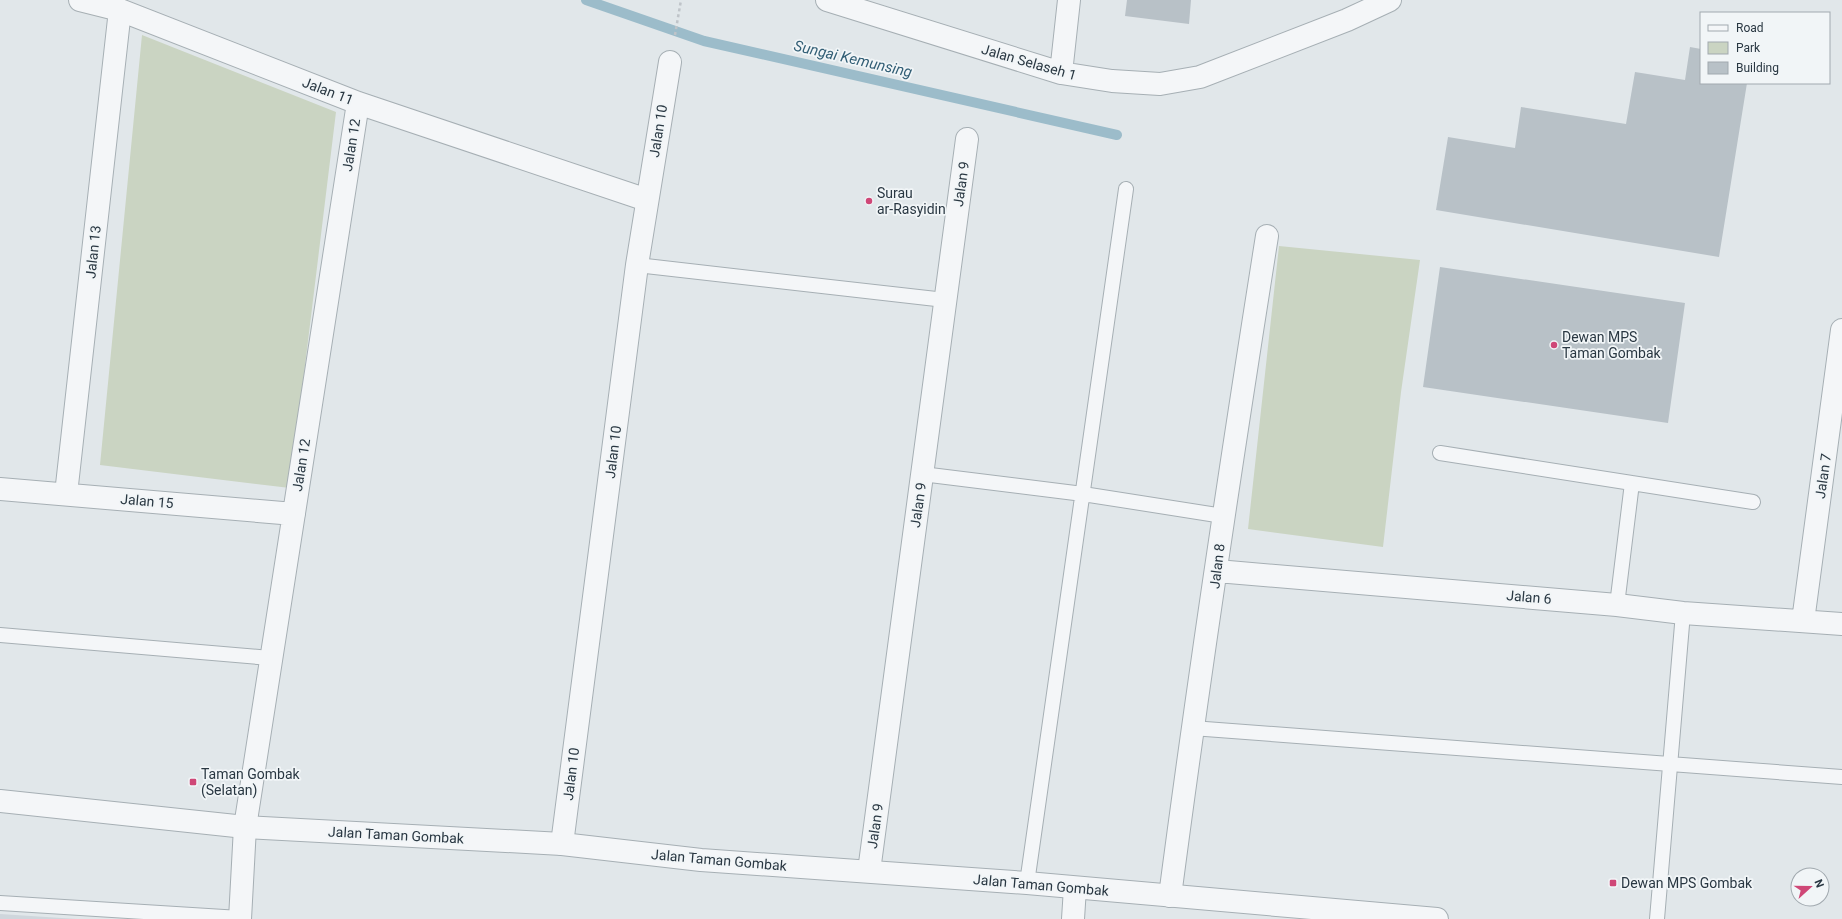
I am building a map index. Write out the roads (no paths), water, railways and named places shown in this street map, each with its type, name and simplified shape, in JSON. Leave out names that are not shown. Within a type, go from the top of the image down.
[{"type":"street","name":"Jalan 11","points":[[80,0],[120,10],[358,103],[647,200]]},
{"type":"street","name":"Jalan Selaseh 1","points":[[826,0],[1061,73],[1112,82],[1160,84],[1200,77],[1348,10],[1390,0]]},
{"type":"street","points":[[1061,73],[1069,0]]},
{"type":"street","name":"Jalan 13","points":[[66,494],[120,10]]},
{"type":"street","name":"Jalan 10","points":[[562,844],[637,265],[670,62]]},
{"type":"street","name":"Jalan 12","points":[[240,919],[246,827],[270,658],[358,103]]},
{"type":"street","name":"Jalan 9","points":[[870,871],[967,139]]},
{"type":"street","name":"Jalan 8","points":[[1170,896],[1192,728],[1217,571],[1223,516],[1267,236]]},
{"type":"street","name":"Jalan 7","points":[[1803,621],[1842,330]]},
{"type":"street","name":"Jalan 15","points":[[0,488],[294,514]]},
{"type":"street","name":"Jalan 6","points":[[1217,571],[1617,605],[1683,613],[1842,624]]},
{"type":"street","name":"Jalan Taman Gombak","points":[[0,800],[246,827],[562,844],[701,860],[1028,883],[1170,896],[1347,915],[1437,919]]},
{"type":"street","points":[[1073,919],[1075,888]]},
{"type":"lane","points":[[1028,883],[1126,189]]},
{"type":"lane","points":[[637,265],[945,300]]},
{"type":"lane","points":[[1440,453],[1754,502]]},
{"type":"lane","points":[[922,474],[1083,494],[1223,516]]},
{"type":"lane","points":[[1617,605],[1632,483]]},
{"type":"lane","points":[[1657,919],[1683,613]]},
{"type":"lane","points":[[0,635],[270,658]]},
{"type":"lane","points":[[1192,728],[1842,777]]},
{"type":"lane","points":[[0,903],[240,919]]},
{"type":"waterway","name":"Sungai Kemunsing","points":[[586,0],[704,41],[1117,135]]},
{"type":"place","name":"Surau ar-Rasyidin","points":[[869,201]]},
{"type":"place","name":"Dewan MPS Taman Gombak","points":[[1554,345]]},
{"type":"place","name":"Taman Gombak (Selatan)","points":[[193,782]]},
{"type":"place","name":"Dewan MPS Gombak","points":[[1613,883]]}]
